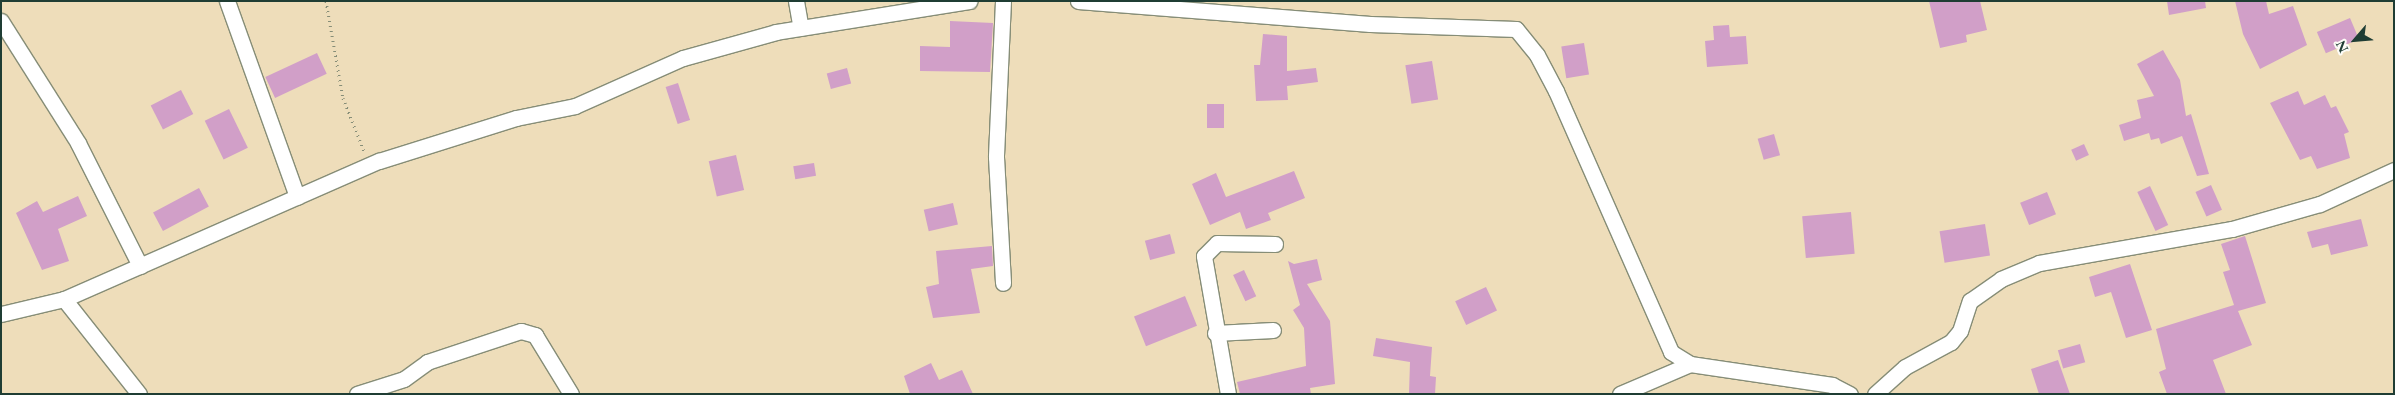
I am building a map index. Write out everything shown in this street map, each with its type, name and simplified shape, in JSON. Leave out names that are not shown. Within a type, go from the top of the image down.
[{"type":"street","points":[[227,1],[298,197]]},
{"type":"street","points":[[796,1],[801,28]]},
{"type":"street","points":[[1,314],[64,299],[369,166],[489,126],[575,106],[683,58],[801,28],[970,1]]},
{"type":"street","points":[[1003,1],[996,157],[1003,283]]},
{"type":"street","points":[[1078,1],[1370,24],[1516,29],[1537,54],[1556,91],[1656,325],[1671,352],[1690,364],[1832,385],[1850,394]]},
{"type":"street","points":[[1,21],[78,143],[140,266]]},
{"type":"street","points":[[1875,394],[1905,367],[1951,342],[1960,332],[1970,301],[2001,278],[2039,263],[2232,229],[2320,204],[2394,170]]},
{"type":"street","points":[[1228,394],[1215,333],[1204,265],[1210,246],[1274,244]]},
{"type":"street","points":[[64,299],[139,394]]},
{"type":"street","points":[[1215,333],[1273,330]]},
{"type":"street","points":[[357,394],[404,379],[427,362],[521,331],[535,335],[571,394]]},
{"type":"street","points":[[1620,394],[1690,364]]},
{"type":"path","points":[[326,1],[343,98],[369,166]]},
{"type":"building","points":[[1929,1],[1980,1],[1987,30],[1966,35],[1967,42],[1940,48]]},
{"type":"building","points":[[2167,1],[2205,1],[2206,8],[2169,15]]},
{"type":"building","points":[[2235,1],[2266,1],[2269,14],[2293,6],[2307,45],[2260,69],[2243,34]]},
{"type":"building","points":[[2350,18],[2359,39],[2326,53],[2317,32]]},
{"type":"building","points":[[950,21],[993,23],[990,72],[920,71],[920,46],[950,47]]},
{"type":"building","points":[[1729,25],[1730,37],[1746,36],[1748,64],[1707,67],[1705,41],[1714,40],[1713,26]]},
{"type":"building","points":[[1263,34],[1287,36],[1287,71],[1316,68],[1318,82],[1287,86],[1288,100],[1256,101],[1254,65],[1260,65]]},
{"type":"building","points":[[1584,43],[1589,75],[1566,78],[1561,47]]},
{"type":"building","points":[[2163,50],[2180,80],[2186,116],[2191,114],[2209,174],[2197,176],[2182,136],[2161,144],[2159,138],[2151,140],[2149,133],[2124,141],[2119,125],[2141,118],[2137,100],[2154,96],[2137,64]]},
{"type":"building","points":[[317,53],[327,74],[275,98],[265,77]]},
{"type":"building","points":[[1432,61],[1438,100],[1411,104],[1405,65]]},
{"type":"building","points":[[847,68],[851,83],[831,89],[827,73]]},
{"type":"building","points":[[678,83],[690,120],[678,124],[666,87]]},
{"type":"building","points":[[181,90],[193,114],[163,129],[151,105]]},
{"type":"building","points":[[2298,91],[2304,105],[2325,95],[2331,108],[2336,106],[2349,132],[2344,134],[2350,158],[2317,169],[2311,156],[2300,160],[2270,103]]},
{"type":"building","points":[[1207,104],[1224,104],[1224,128],[1207,128]]},
{"type":"building","points":[[229,109],[248,148],[224,159],[205,121]]},
{"type":"building","points":[[1774,134],[1780,155],[1764,160],[1758,139]]},
{"type":"building","points":[[2084,144],[2089,155],[2076,161],[2071,150]]},
{"type":"building","points":[[736,155],[744,190],[717,196],[709,161]]},
{"type":"building","points":[[814,163],[816,176],[795,179],[793,166]]},
{"type":"building","points":[[1294,171],[1305,198],[1268,213],[1271,220],[1246,229],[1240,212],[1210,225],[1192,184],[1216,173],[1226,197]]},
{"type":"building","points":[[2211,185],[2222,210],[2206,217],[2195,192]]},
{"type":"building","points":[[2150,186],[2168,225],[2155,231],[2137,192]]},
{"type":"building","points":[[199,188],[209,207],[163,231],[153,212]]},
{"type":"building","points":[[2047,192],[2056,214],[2029,225],[2020,203]]},
{"type":"building","points":[[78,196],[87,216],[58,229],[69,261],[42,270],[16,213],[37,201],[43,212]]},
{"type":"building","points":[[953,203],[958,224],[929,231],[924,210]]},
{"type":"building","points":[[1851,212],[1855,254],[1806,258],[1802,216]]},
{"type":"building","points":[[2361,219],[2368,246],[2331,255],[2328,244],[2312,248],[2307,232]]},
{"type":"building","points":[[1985,224],[1990,256],[1945,263],[1940,231]]},
{"type":"building","points":[[1170,234],[1175,253],[1150,260],[1145,241]]},
{"type":"building","points":[[2245,236],[2266,303],[2238,311],[2252,345],[2213,360],[2226,394],[2167,394],[2159,372],[2166,369],[2156,329],[2234,305],[2223,272],[2230,270],[2221,244]]},
{"type":"building","points":[[992,246],[993,266],[971,269],[980,313],[933,318],[926,287],[939,284],[936,251]]},
{"type":"building","points":[[1317,259],[1322,280],[1307,284],[1330,321],[1335,384],[1310,388],[1311,394],[1240,394],[1237,382],[1306,366],[1304,328],[1293,310],[1300,305],[1288,261],[1294,264]]},
{"type":"building","points":[[2130,264],[2152,330],[2126,338],[2111,292],[2095,297],[2089,277]]},
{"type":"building","points":[[1244,270],[1256,296],[1245,301],[1233,275]]},
{"type":"building","points":[[1486,287],[1497,311],[1466,325],[1455,301]]},
{"type":"building","points":[[1185,296],[1197,326],[1146,346],[1134,317]]},
{"type":"building","points":[[1376,338],[1432,347],[1430,376],[1436,377],[1435,394],[1409,394],[1410,362],[1373,356]]},
{"type":"building","points":[[2080,344],[2085,362],[2063,369],[2058,350]]},
{"type":"building","points":[[2058,360],[2070,394],[2039,394],[2031,369]]},
{"type":"building","points":[[931,363],[939,380],[962,370],[973,394],[910,394],[904,376]]}]
